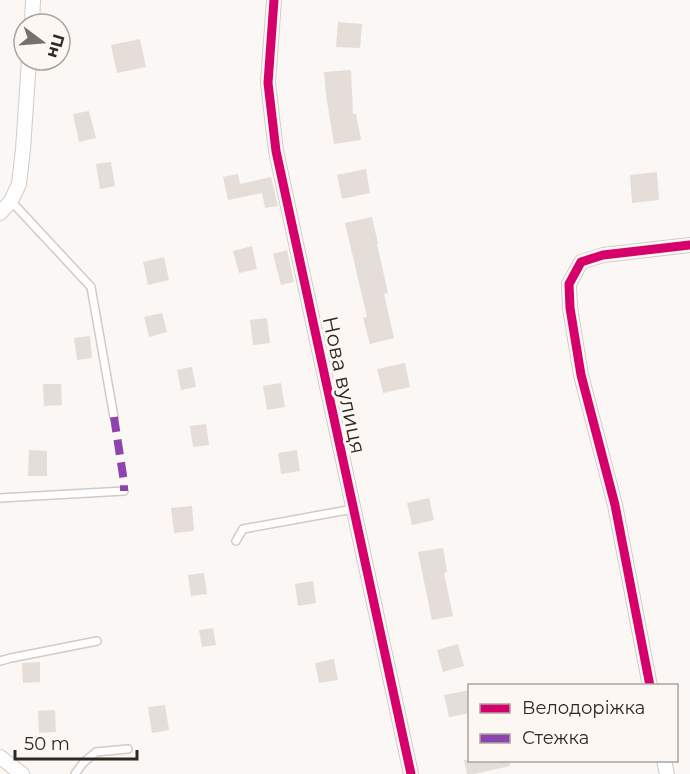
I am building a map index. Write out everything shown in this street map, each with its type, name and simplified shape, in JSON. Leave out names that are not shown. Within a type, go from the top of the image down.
[{"type":"street","name":"Нова вулиця","points":[[274,0],[268,83],[276,151],[411,774]]},
{"type":"street","points":[[0,213],[11,201],[19,184],[28,72]]},
{"type":"street","points":[[650,684],[615,505],[581,375],[570,308],[570,284],[582,262],[603,255],[690,244]]},
{"type":"street","points":[[0,757],[22,774]]},
{"type":"lane","points":[[11,201],[91,287],[114,417]]},
{"type":"lane","points":[[0,498],[124,491]]},
{"type":"lane","points":[[236,541],[243,529],[353,509]]},
{"type":"lane","points":[[0,661],[98,641]]},
{"type":"lane","points":[[75,774],[83,762],[96,752],[128,749]]},
{"type":"building","points":[[338,22],[362,24],[360,48],[336,47]]},
{"type":"building","points":[[140,39],[146,67],[117,73],[111,45]]},
{"type":"building","points":[[351,70],[353,114],[356,114],[361,140],[334,144],[324,72]]},
{"type":"building","points":[[89,111],[96,138],[79,142],[73,114]]},
{"type":"building","points":[[111,162],[115,186],[100,189],[96,164]]},
{"type":"building","points":[[366,169],[370,193],[342,199],[337,175]]},
{"type":"building","points":[[657,172],[659,200],[632,203],[630,175]]},
{"type":"building","points":[[238,174],[240,184],[271,177],[278,206],[265,208],[262,193],[228,200],[223,177]]},
{"type":"building","points":[[372,217],[388,293],[384,294],[394,338],[370,344],[363,318],[367,317],[345,223]]},
{"type":"building","points":[[252,246],[257,269],[239,273],[233,251]]},
{"type":"building","points":[[287,250],[294,282],[281,285],[273,254]]},
{"type":"building","points":[[164,257],[169,280],[148,285],[143,262]]},
{"type":"building","points":[[162,313],[167,332],[149,337],[144,317]]},
{"type":"building","points":[[267,318],[270,343],[253,345],[250,320]]},
{"type":"building","points":[[90,336],[92,358],[77,360],[74,338]]},
{"type":"building","points":[[405,363],[410,387],[383,393],[377,369]]},
{"type":"building","points":[[192,367],[196,387],[181,390],[177,370]]},
{"type":"building","points":[[281,383],[285,407],[267,410],[263,386]]},
{"type":"building","points":[[43,384],[61,384],[62,405],[44,406]]},
{"type":"building","points":[[206,424],[209,445],[193,447],[190,426]]},
{"type":"building","points":[[29,450],[47,451],[47,476],[28,476]]},
{"type":"building","points":[[297,450],[300,471],[281,474],[278,453]]},
{"type":"building","points":[[429,498],[434,520],[412,525],[407,503]]},
{"type":"building","points":[[192,506],[194,531],[174,533],[171,508]]},
{"type":"building","points":[[443,548],[447,572],[444,573],[453,616],[432,620],[418,552]]},
{"type":"building","points":[[204,573],[207,594],[191,596],[188,575]]},
{"type":"building","points":[[313,581],[316,603],[298,606],[295,584]]},
{"type":"building","points":[[213,628],[216,645],[202,647],[199,630]]},
{"type":"building","points":[[458,644],[464,666],[443,672],[437,650]]},
{"type":"building","points":[[334,659],[338,680],[319,683],[315,663]]},
{"type":"building","points":[[40,662],[40,682],[23,683],[22,663]]},
{"type":"building","points":[[468,690],[468,713],[449,717],[444,695]]},
{"type":"building","points":[[165,705],[169,730],[152,733],[148,707]]},
{"type":"building","points":[[55,710],[56,732],[39,733],[38,711]]},
{"type":"building","points":[[464,760],[468,762],[510,762],[510,766],[467,774]]},
{"type":"marked path","points":[[114,417],[124,491]]},
{"type":"cycle path","points":[[274,0],[268,83],[276,151],[411,774]]},
{"type":"cycle path","points":[[650,684],[615,505],[581,375],[570,308],[569,284],[581,262],[603,255],[690,245]]}]
